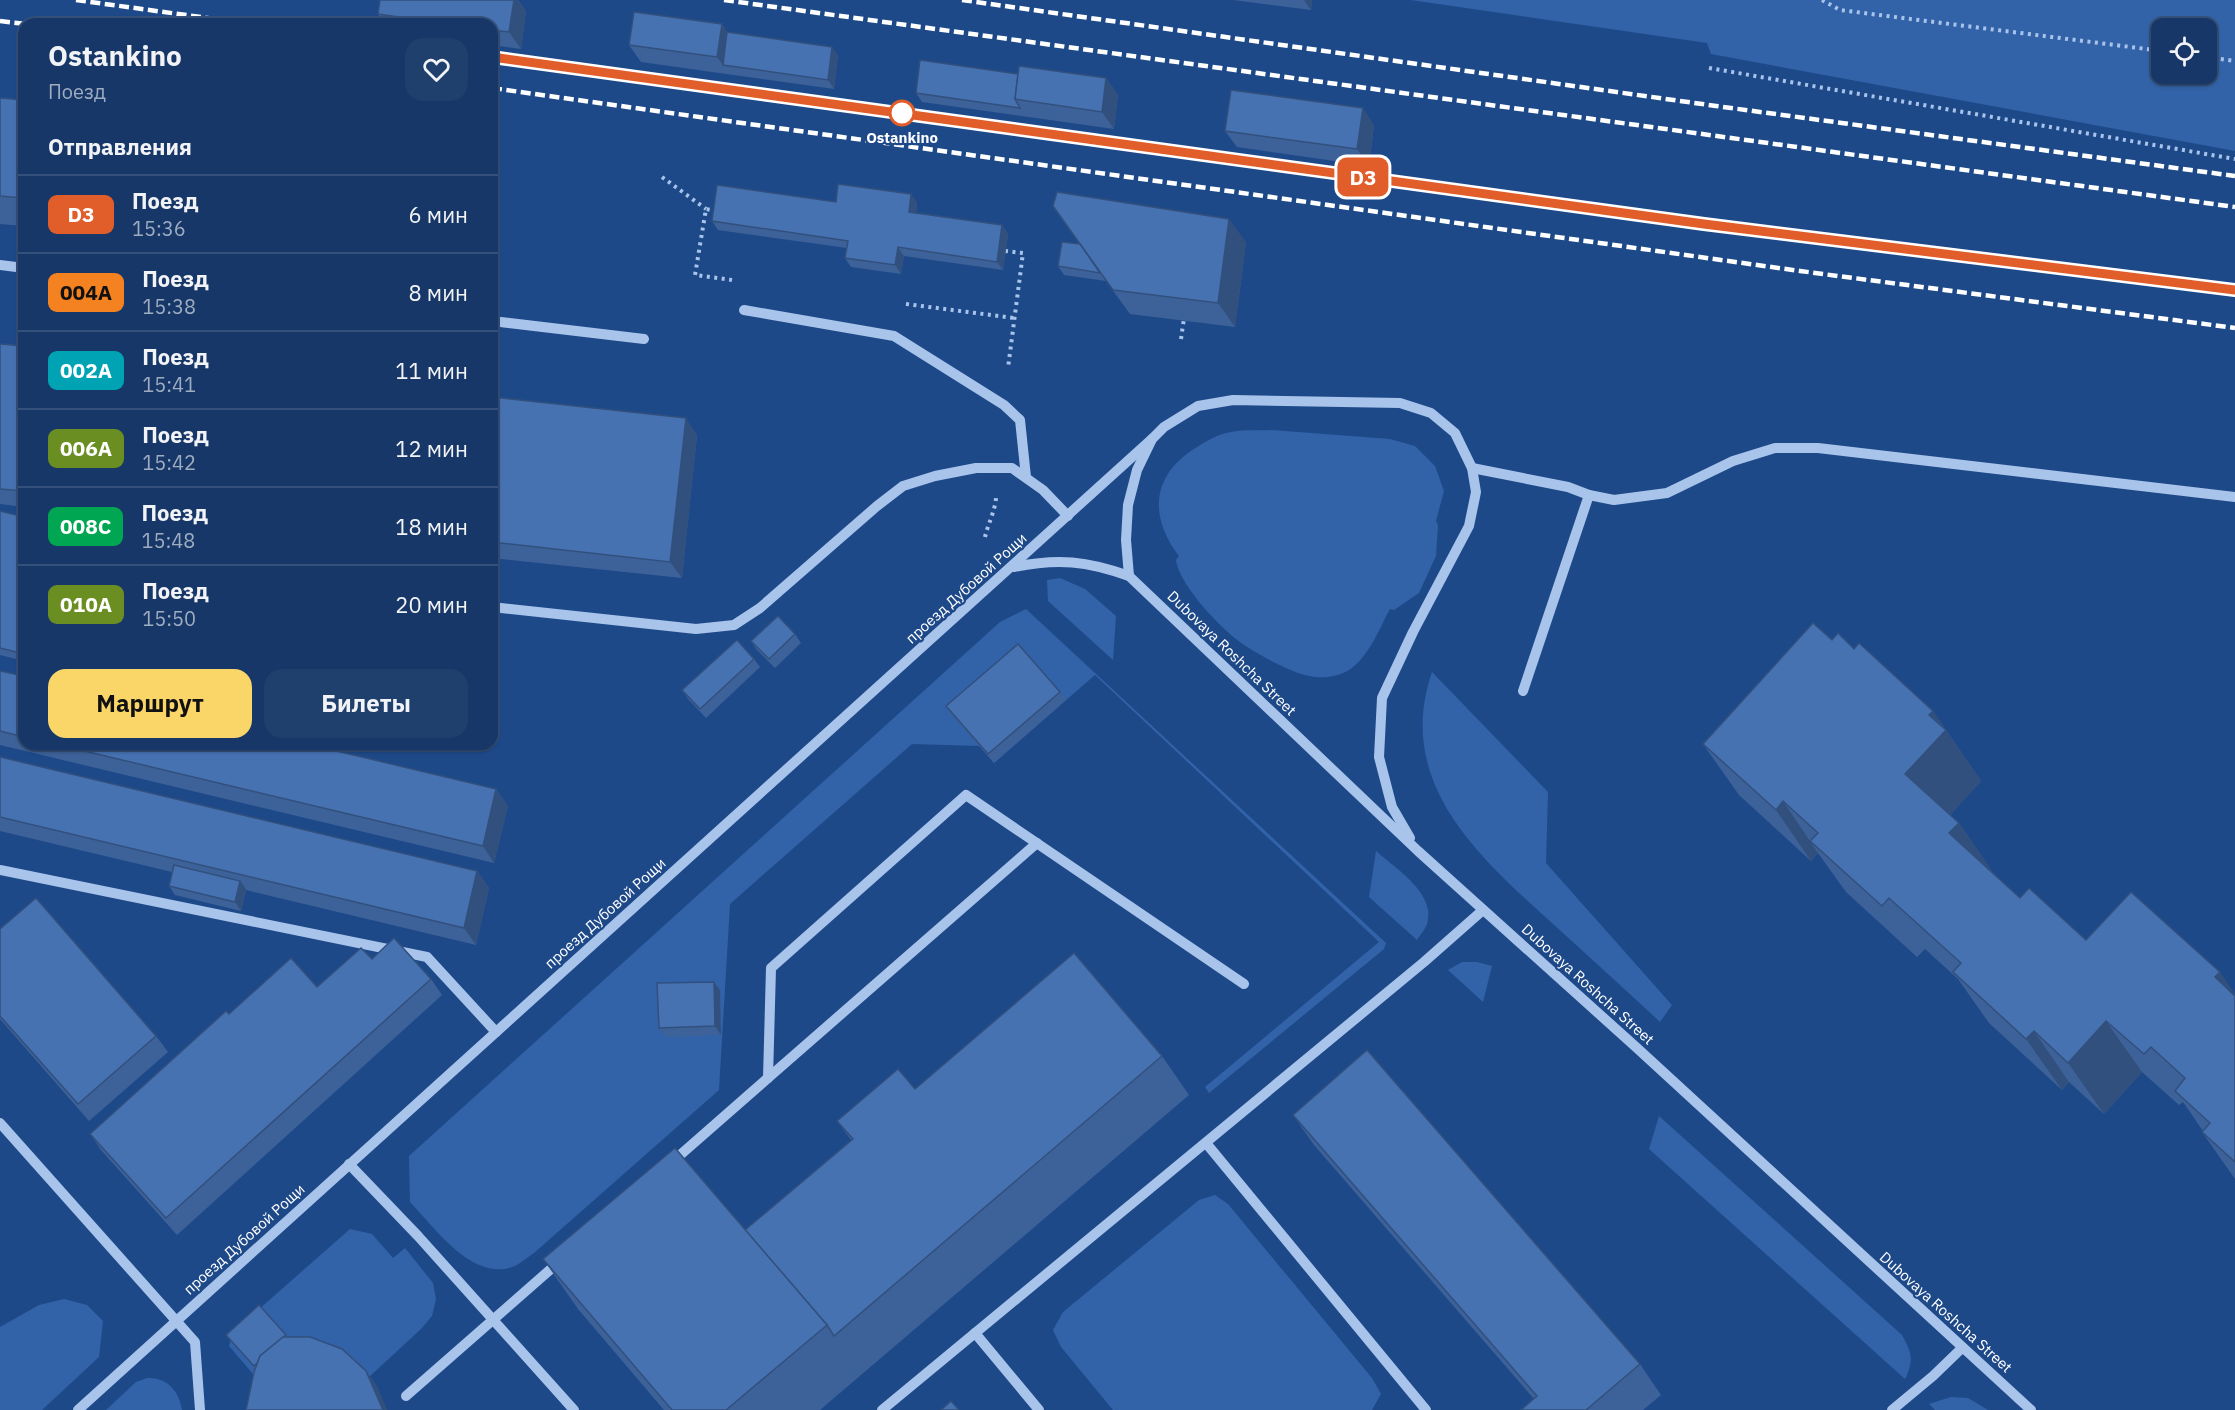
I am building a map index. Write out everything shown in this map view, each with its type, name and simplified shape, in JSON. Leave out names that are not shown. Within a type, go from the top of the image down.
[{"type":"street","points":[[0,265],[18,267]]},
{"type":"street","points":[[744,310],[894,336],[1004,405],[1020,420],[1026,477]]},
{"type":"street","points":[[498,322],[644,339]]},
{"type":"street","name":"проезд Дубовой Рощи","points":[[78,1410],[1164,427],[1198,406],[1233,400],[1400,403],[1431,413],[1455,433],[1472,468]]},
{"type":"street","points":[[1012,567],[1041,561],[1071,561],[1101,566],[1129,576],[1125,540],[1128,505],[1137,470],[1152,439]]},
{"type":"street","points":[[1418,851],[1392,807],[1379,756],[1382,698],[1413,632],[1469,525],[1476,492],[1472,468],[1568,487],[1589,495],[1614,500],[1667,493],[1732,462],[1775,448],[1818,448],[2235,497]]},
{"type":"street","points":[[498,608],[696,629],[734,625],[760,608],[903,486],[935,476],[985,468],[1012,468],[1026,477],[1068,516]]},
{"type":"street","points":[[1523,691],[1589,495]]},
{"type":"street","name":"Dubovaya Roshcha Street","points":[[1129,576],[1418,851],[1637,1048],[2031,1410]]},
{"type":"street","points":[[768,1078],[771,968],[966,795],[1244,984]]},
{"type":"street","points":[[662,1171],[1037,843]]},
{"type":"street","points":[[0,870],[427,957],[496,1032]]},
{"type":"street","points":[[882,1410],[1424,962],[1483,910]]},
{"type":"street","points":[[0,1123],[195,1342],[200,1410]]},
{"type":"street","points":[[1206,1143],[1426,1410]]},
{"type":"street","points":[[349,1164],[574,1410]]},
{"type":"street","points":[[406,1396],[564,1257]]},
{"type":"street","points":[[975,1333],[1039,1410]]},
{"type":"street","points":[[1892,1410],[1962,1348]]},
{"type":"path","points":[[1822,0],[1840,10],[2151,50]]},
{"type":"path","points":[[2217,58],[2235,60]]},
{"type":"path","points":[[1709,68],[2235,159]]},
{"type":"path","points":[[662,177],[706,209],[721,211]]},
{"type":"path","points":[[706,209],[695,275],[742,281]]},
{"type":"path","points":[[896,302],[1014,318]]},
{"type":"path","points":[[1181,339],[1185,310]]},
{"type":"shaded area","points":[[1411,0],[2235,0],[2235,151],[1711,54],[1707,43]]},
{"type":"shaded area","points":[[1272,430],[1390,439],[1415,446],[1435,466],[1444,491],[1436,521],[1438,525],[1436,556],[1419,593],[1394,610],[1390,609],[1362,658],[1349,670],[1339,675],[1316,677],[1297,673],[1269,660],[1236,639],[1209,614],[1191,592],[1179,570],[1176,560],[1179,556],[1162,526],[1159,511],[1163,483],[1182,458],[1222,434]]},
{"type":"shaded area","points":[[1060,578],[1085,589],[1116,616],[1113,660],[1048,601],[1047,580]]},
{"type":"shaded area","points":[[1026,609],[1386,943],[1384,949],[1209,1093],[1205,1087],[1379,942],[1095,675],[994,763],[980,746],[912,744],[730,904],[719,1090],[534,1253],[517,1265],[499,1269],[484,1267],[456,1250],[410,1202],[409,1156],[1000,622]]},
{"type":"shaded area","points":[[1432,672],[1548,792],[1546,863],[1672,1005],[1660,1022],[1498,872],[1472,844],[1450,814],[1434,783],[1424,749],[1423,712]]},
{"type":"shaded area","points":[[1376,851],[1412,883],[1426,902],[1427,924],[1417,940],[1369,897]]},
{"type":"shaded area","points":[[1462,962],[1477,962],[1492,966],[1483,1002],[1448,970]]},
{"type":"shaded area","points":[[1659,1116],[1902,1335],[1911,1357],[1905,1379],[1649,1149]]},
{"type":"shaded area","points":[[1215,1195],[1228,1204],[1372,1378],[1381,1394],[1372,1410],[1113,1410],[1061,1347],[1053,1330],[1063,1312],[1199,1200]]},
{"type":"shaded area","points":[[350,1229],[372,1234],[393,1258],[405,1248],[433,1283],[436,1299],[432,1316],[368,1378],[266,1389],[229,1346],[233,1332]]},
{"type":"shaded area","points":[[64,1299],[87,1305],[103,1321],[99,1357],[42,1410],[0,1410],[0,1327],[39,1305]]},
{"type":"shaded area","points":[[147,1378],[160,1380],[171,1386],[182,1410],[106,1410],[136,1382]]},
{"type":"shaded area","points":[[1951,1397],[1968,1398],[1988,1410],[1935,1410],[1929,1404]]},
{"type":"building","points":[[380,0],[514,0],[509,32],[498,31],[498,18],[406,18],[378,14]]},
{"type":"building","points":[[634,12],[722,24],[717,57],[629,45]]},
{"type":"building","points":[[727,32],[832,47],[828,80],[723,65]]},
{"type":"building","points":[[920,60],[1018,74],[1015,99],[1020,108],[916,93]]},
{"type":"building","points":[[1019,66],[1106,78],[1102,112],[1015,99]]},
{"type":"building","points":[[1231,90],[1363,108],[1357,149],[1225,131]]},
{"type":"building","points":[[0,98],[18,100],[18,198],[0,196]]},
{"type":"building","points":[[838,184],[911,194],[909,212],[1002,225],[997,262],[898,247],[895,265],[845,258],[848,241],[712,221],[717,185],[836,202]]},
{"type":"building","points":[[1057,192],[1229,219],[1218,303],[1113,290],[1053,206]]},
{"type":"building","points":[[1062,242],[1080,244],[1100,273],[1058,266]]},
{"type":"building","points":[[0,344],[18,346],[18,490],[0,489]]},
{"type":"building","points":[[498,398],[686,418],[670,562],[498,543]]},
{"type":"building","points":[[0,511],[18,516],[18,652],[0,648]]},
{"type":"building","points":[[778,616],[795,634],[769,659],[751,641]]},
{"type":"building","points":[[1813,623],[1832,640],[1838,633],[1854,649],[1859,643],[1933,711],[1929,715],[1946,730],[1905,774],[1959,823],[1949,833],[2020,898],[2029,888],[2086,940],[2131,892],[2220,972],[2215,977],[2235,996],[2235,1162],[2202,1132],[2210,1123],[2175,1091],[2185,1078],[2151,1047],[2144,1054],[2106,1021],[2068,1063],[2034,1031],[2026,1039],[1953,972],[1961,963],[1889,898],[1882,906],[1810,841],[1818,833],[1783,801],[1776,810],[1703,744]]},
{"type":"building","points":[[737,640],[754,659],[700,709],[682,690]]},
{"type":"building","points":[[1018,644],[1060,692],[988,754],[946,706]]},
{"type":"building","points":[[0,671],[18,675],[18,736],[0,731]]},
{"type":"building","points":[[80,750],[332,750],[496,789],[483,846]]},
{"type":"building","points":[[0,757],[477,871],[464,928],[0,817]]},
{"type":"building","points":[[174,865],[240,881],[235,902],[169,886]]},
{"type":"building","points":[[36,898],[156,1036],[78,1104],[0,1016],[0,929]]},
{"type":"building","points":[[394,938],[431,979],[166,1218],[90,1134],[226,1011],[229,1014],[291,958],[317,987],[361,948],[372,959]]},
{"type":"building","points":[[1074,953],[1162,1056],[834,1336],[745,1230],[853,1139],[837,1121],[898,1069],[915,1089]]},
{"type":"building","points":[[714,982],[715,1026],[659,1028],[657,983]]},
{"type":"building","points":[[1367,1050],[1640,1364],[1586,1410],[1521,1410],[1537,1396],[1293,1115]]},
{"type":"building","points":[[675,1148],[827,1325],[726,1410],[672,1410],[543,1259]]},
{"type":"building","points":[[259,1305],[286,1335],[260,1356],[254,1366],[226,1335]]},
{"type":"building","points":[[283,1337],[310,1337],[342,1349],[366,1371],[383,1410],[246,1410],[260,1356]]},
{"type":"building","points":[[951,1401],[959,1410],[941,1410]]},
{"type":"railway","points":[[76,0],[208,18]]},
{"type":"railway","points":[[724,0],[2235,207]]},
{"type":"railway","points":[[962,0],[2235,176]]},
{"type":"railway","points":[[0,21],[18,23]]},
{"type":"railway","points":[[498,58],[1704,224],[2235,290]]},
{"type":"railway","points":[[498,89],[1800,271],[2235,328]]},
{"type":"train","name":"D3","points":[[498,58],[1704,224],[2235,290]]},
{"type":"place","name":"Ostankino","points":[[902,113]]}]
